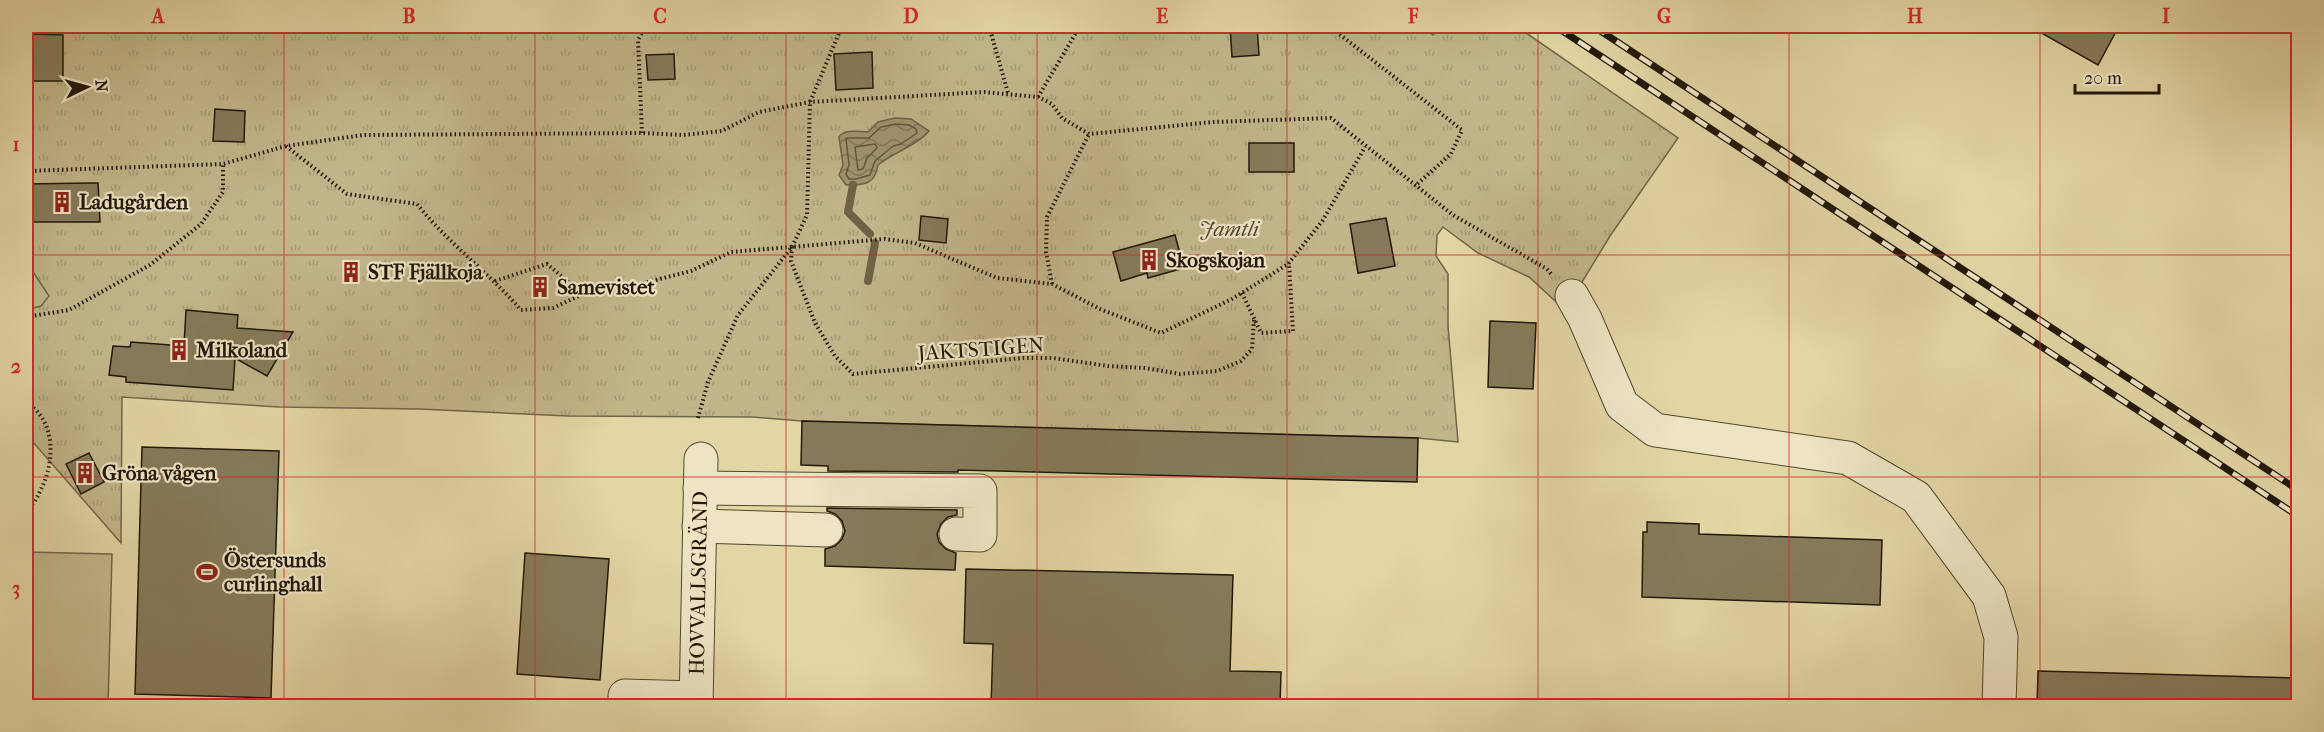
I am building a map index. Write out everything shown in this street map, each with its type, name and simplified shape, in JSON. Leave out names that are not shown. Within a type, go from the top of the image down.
[{"type":"lane","points":[[1572,296],[1585,319],[1622,405],[1655,430],[1848,458],[1916,497],[1989,596],[2001,637],[1999,706]]},
{"type":"lane","name":"HOVVALLSGRÄND","points":[[696,702],[701,473],[980,490],[980,535],[956,534]]},
{"type":"lane","points":[[699,526],[826,530]]},
{"type":"lane","points":[[625,706],[625,696],[696,702]]},
{"type":"path","points":[[642,133],[638,40],[646,26]]},
{"type":"path","points":[[698,418],[708,382],[738,315],[792,247],[807,214],[810,102],[842,26]]},
{"type":"path","points":[[989,26],[1008,93]]},
{"type":"path","points":[[1038,97],[1080,26]]},
{"type":"path","points":[[1329,26],[1462,130],[1451,154],[1415,186]]},
{"type":"path","points":[[26,171],[223,164],[285,146],[363,135],[642,133],[683,135],[722,131],[759,112],[810,102],[984,92],[1038,97],[1052,104],[1062,118],[1089,134],[1213,122],[1330,118],[1453,215],[1546,270],[1572,296]]},
{"type":"path","points":[[1052,284],[1046,252],[1047,217],[1089,134]]},
{"type":"path","points":[[285,146],[347,194],[417,204],[435,227],[495,281],[520,310],[553,308],[583,294],[617,290],[691,271],[731,252],[885,239],[915,243],[997,278],[1052,284],[1100,309],[1161,333],[1242,293],[1289,262],[1323,220],[1365,147]]},
{"type":"path","points":[[26,317],[69,310],[150,265],[201,224],[223,192],[223,164]]},
{"type":"path","name":"JAKTSTIGEN","points":[[792,247],[791,261],[815,323],[835,356],[853,374],[1023,358],[1053,358],[1180,374],[1217,371],[1241,362],[1252,349],[1254,319]]},
{"type":"path","points":[[1242,293],[1261,333],[1293,331],[1289,262]]},
{"type":"path","points":[[495,281],[547,264],[583,294]]},
{"type":"path","points":[[26,403],[44,422],[52,444],[48,478],[33,505],[26,509]]},
{"type":"green space","name":"Jamtli","points":[[26,26],[1422,26],[1433,35],[1442,26],[1516,26],[1678,138],[1610,236],[1565,310],[1529,277],[1478,253],[1443,227],[1437,235],[1436,256],[1448,274],[1448,326],[1458,442],[1418,438],[802,421],[753,417],[568,416],[420,409],[279,407],[122,397],[121,543],[26,434]]},
{"type":"green space","points":[[26,261],[49,296],[41,306],[26,310]]},
{"type":"green space","points":[[26,552],[112,554],[108,706],[26,706]]},
{"type":"water","points":[[895,118],[911,119],[929,131],[919,140],[878,165],[877,172],[868,182],[846,185],[839,175],[843,165],[839,137],[848,131],[868,132],[878,122]]},
{"type":"building","points":[[1230,26],[1257,26],[1259,55],[1232,57]]},
{"type":"building","points":[[2029,26],[2119,26],[2098,65]]},
{"type":"building","points":[[30,34],[63,35],[63,81],[29,81]]},
{"type":"building","points":[[872,52],[873,88],[836,90],[834,54]]},
{"type":"building","points":[[674,54],[675,79],[648,80],[646,55]]},
{"type":"building","points":[[215,109],[245,111],[244,142],[213,141]]},
{"type":"building","points":[[1249,143],[1294,143],[1294,172],[1249,172]]},
{"type":"building","name":"Ladugården","points":[[98,183],[100,222],[26,222],[26,184]]},
{"type":"building","points":[[921,216],[948,219],[946,243],[919,240]]},
{"type":"building","points":[[1386,218],[1395,266],[1358,273],[1350,224]]},
{"type":"building","name":"Skogskojan","points":[[1175,235],[1184,268],[1148,278],[1147,273],[1121,281],[1113,252]]},
{"type":"building","name":"Milkoland","points":[[186,310],[238,315],[237,328],[293,332],[267,376],[235,358],[233,390],[126,382],[126,377],[109,375],[113,346],[130,347],[131,342],[184,346]]},
{"type":"building","points":[[1490,321],[1536,323],[1533,389],[1488,387]]},
{"type":"building","points":[[802,421],[1418,438],[1417,482],[958,470],[958,472],[828,471],[828,466],[801,465]]},
{"type":"building","name":"Östersunds curlinghall","points":[[142,447],[279,451],[271,698],[135,694]]},
{"type":"building","name":"Gröna vågen","points":[[89,453],[104,482],[81,494],[66,464]]},
{"type":"building","points":[[827,508],[957,510],[957,515],[948,517],[941,524],[937,534],[939,542],[946,549],[956,553],[955,570],[825,566],[825,549],[835,546],[842,539],[845,531],[842,521],[835,514],[827,511]]},
{"type":"building","points":[[1647,522],[1699,524],[1699,534],[1882,540],[1880,605],[1642,597],[1643,532],[1647,532]]},
{"type":"building","points":[[525,553],[609,559],[600,680],[517,674]]},
{"type":"building","points":[[966,569],[1233,575],[1230,671],[1281,672],[1280,706],[991,706],[993,644],[964,643]]},
{"type":"building","points":[[2038,671],[2298,678],[2298,706],[2037,706]]},
{"type":"waterway","points":[[853,185],[848,212],[870,234]]},
{"type":"waterway","points":[[868,281],[875,243]]},
{"type":"railway","points":[[1555,26],[2298,516]]},
{"type":"railway","points":[[1593,26],[2298,490]]},
{"type":"place","name":"Ladugården","points":[[62,202]]},
{"type":"place","name":"Skogskojan","points":[[1149,260]]},
{"type":"place","name":"STF Fjällkoja","points":[[351,272]]},
{"type":"place","name":"Samevistet","points":[[540,287]]},
{"type":"place","name":"Milkoland","points":[[179,350]]},
{"type":"place","name":"Gröna vågen","points":[[85,473]]},
{"type":"place","name":"Östersunds curlinghall","points":[[207,572]]}]
